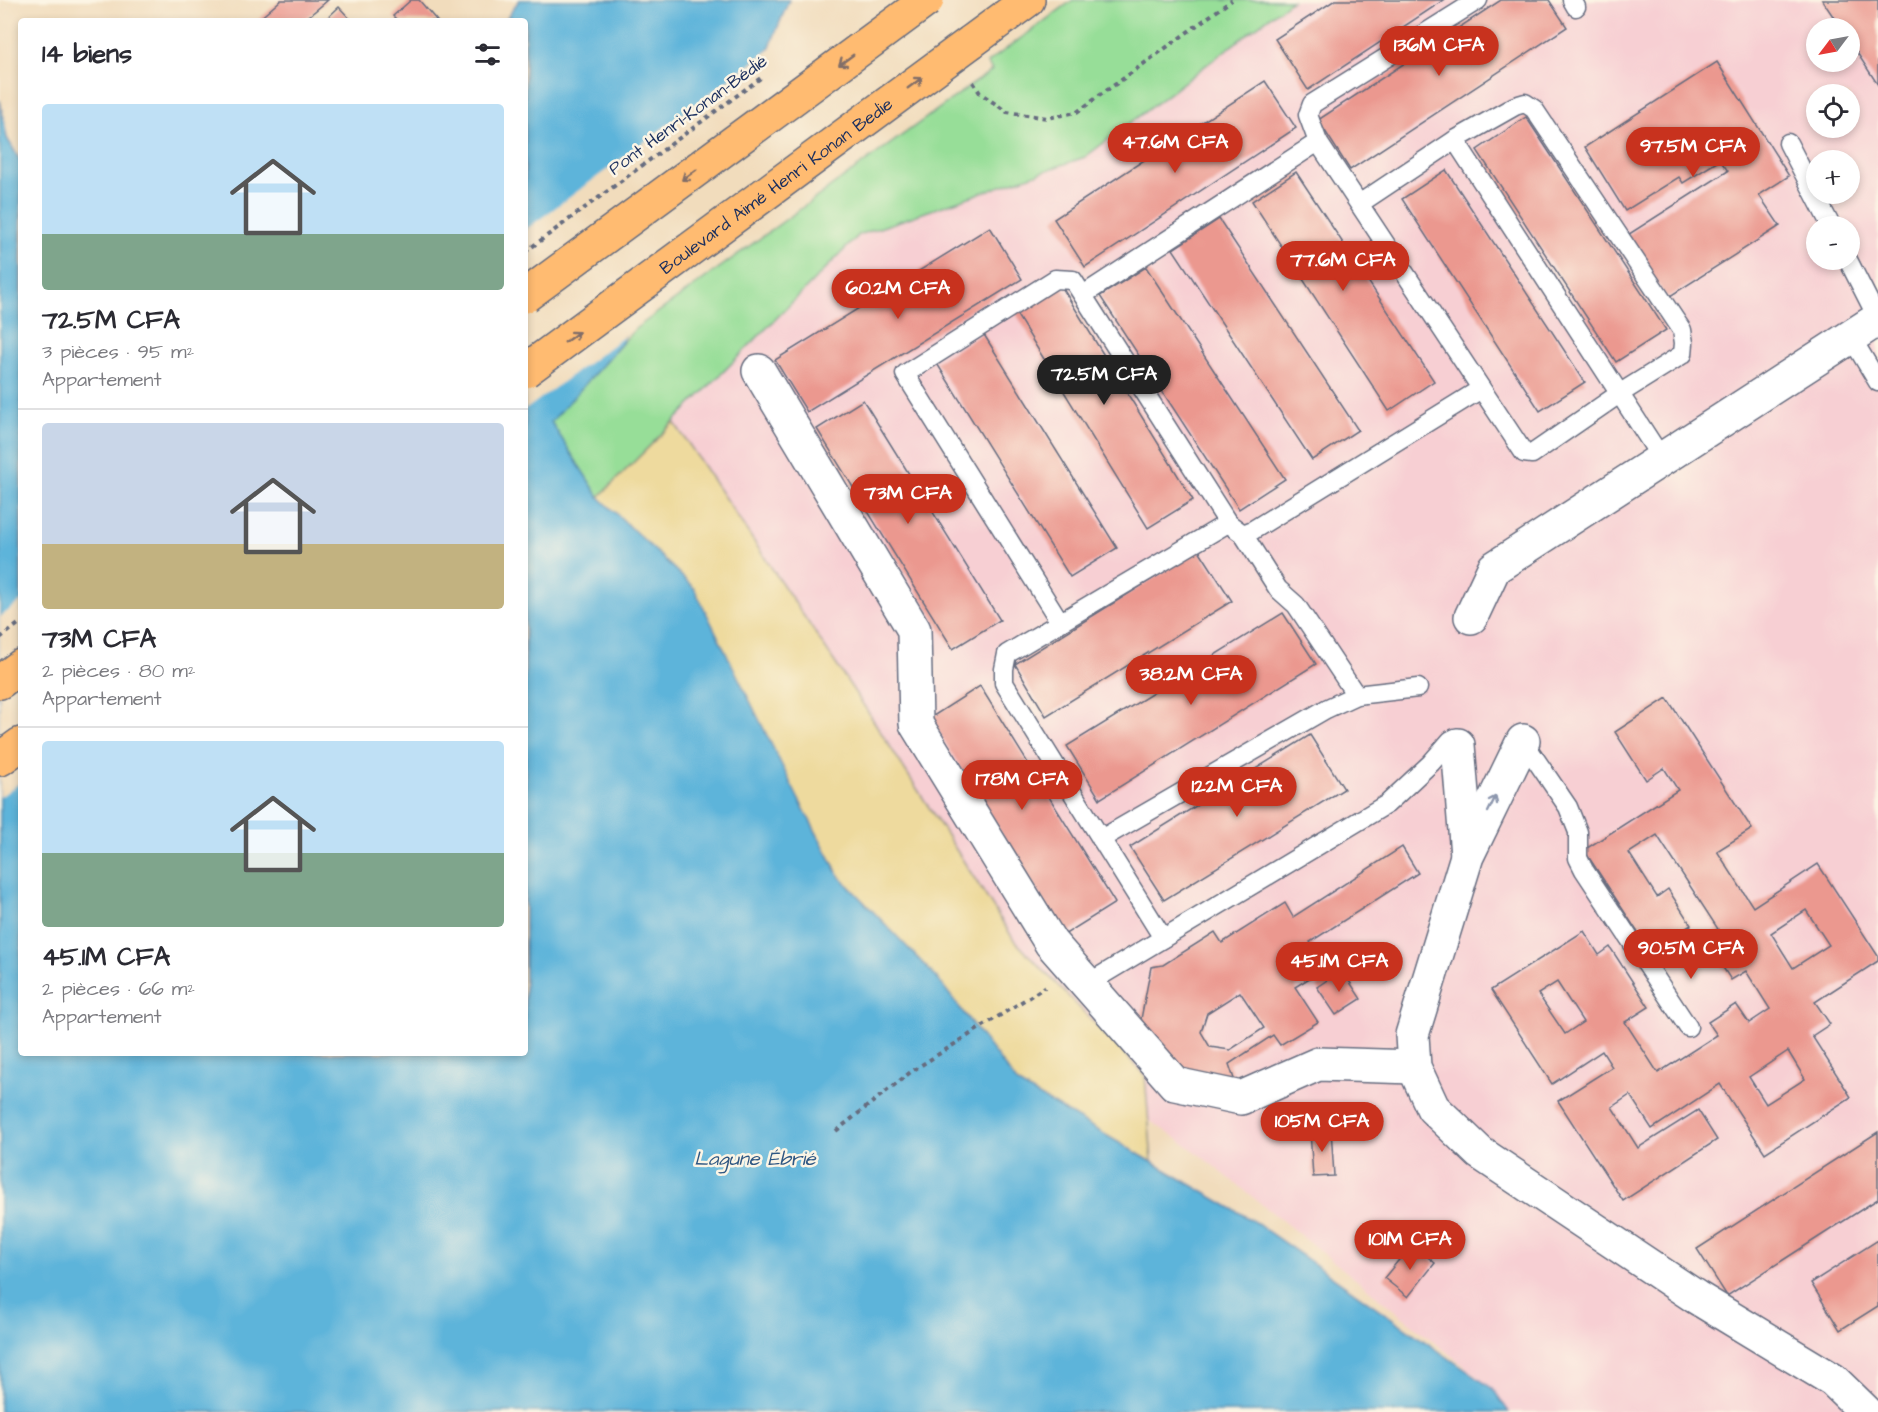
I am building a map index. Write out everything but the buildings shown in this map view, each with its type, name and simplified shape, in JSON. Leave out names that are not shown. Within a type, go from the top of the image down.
[{"type":"highway","points":[[528,294],[927,0]]},
{"type":"highway","name":"Boulevard Aimé Henri Konan Bedie","points":[[528,369],[1028,0]]},
{"type":"highway","points":[[0,682],[18,668]]},
{"type":"highway","points":[[0,759],[18,746]]},
{"type":"street","points":[[1471,617],[1494,568],[1878,319]]},
{"type":"street","points":[[759,371],[914,630],[916,724],[1051,943],[1175,1084],[1241,1098],[1318,1064],[1414,1066]]},
{"type":"street","points":[[1523,741],[1467,856],[1412,1035],[1414,1066],[1433,1108],[1480,1153],[1696,1297],[1833,1380],[1866,1412]]},
{"type":"street","points":[[1454,742],[1467,856]]},
{"type":"lane","points":[[1359,204],[1455,140],[1515,106],[1525,103],[1534,109],[1682,330],[1683,354],[1619,394],[1532,454],[1524,453],[1481,389],[1318,142],[1308,115],[1312,104],[1478,0]]},
{"type":"lane","points":[[1455,140],[1662,459]]},
{"type":"lane","points":[[1083,295],[1318,142]]},
{"type":"lane","points":[[1788,143],[1826,216]]},
{"type":"lane","points":[[1853,270],[1878,319]]},
{"type":"lane","points":[[1060,622],[905,374],[1055,279],[1073,280],[1228,523],[1244,534],[1278,589],[1296,605],[1356,695]]},
{"type":"lane","points":[[1851,337],[1878,382]]},
{"type":"lane","points":[[1244,534],[1481,389]]},
{"type":"lane","points":[[1163,938],[1004,683],[1004,669],[1007,654],[1228,523]]},
{"type":"lane","points":[[1101,838],[1326,709],[1356,695],[1418,688]]},
{"type":"lane","points":[[1523,741],[1568,807],[1578,832],[1578,858],[1584,870],[1688,1027]]},
{"type":"lane","points":[[1080,976],[1163,938],[1387,804],[1454,742]]},
{"type":"path","points":[[980,93],[1007,112],[1047,118],[1077,112],[1232,0]]},
{"type":"path","name":"Pont Henri-Konan-Bédié","points":[[528,250],[762,77]]},
{"type":"path","points":[[0,638],[18,624]]},
{"type":"path","points":[[837,1131],[912,1071],[1080,976]]},
{"type":"shaded area","points":[[1292,0],[1878,0],[1878,1412],[1509,1412],[1493,1389],[1195,1151],[937,978],[799,800],[599,497],[859,235],[1085,157]]},
{"type":"green space","points":[[1073,0],[1292,0],[1085,157],[859,235],[599,497],[551,422],[635,329],[992,70],[987,63]]},
{"type":"sand","points":[[674,422],[866,709],[1014,940],[1145,1075],[1152,1162],[1018,1084],[936,978],[840,877],[799,800],[599,497]]},
{"type":"water","name":"Lagune Ébrié","points":[[519,0],[789,0],[768,51],[753,62],[621,344],[551,422],[599,497],[694,588],[799,800],[840,877],[937,978],[1018,1084],[1250,1219],[1493,1389],[1509,1412],[0,1412],[0,100],[7,138],[18,157],[18,1056],[528,1056],[528,18],[507,18]]},
{"type":"pier","points":[[773,47],[770,53],[755,64],[630,332],[528,408],[528,228]]},
{"type":"pier","points":[[18,603],[18,784],[0,797],[0,617]]}]
